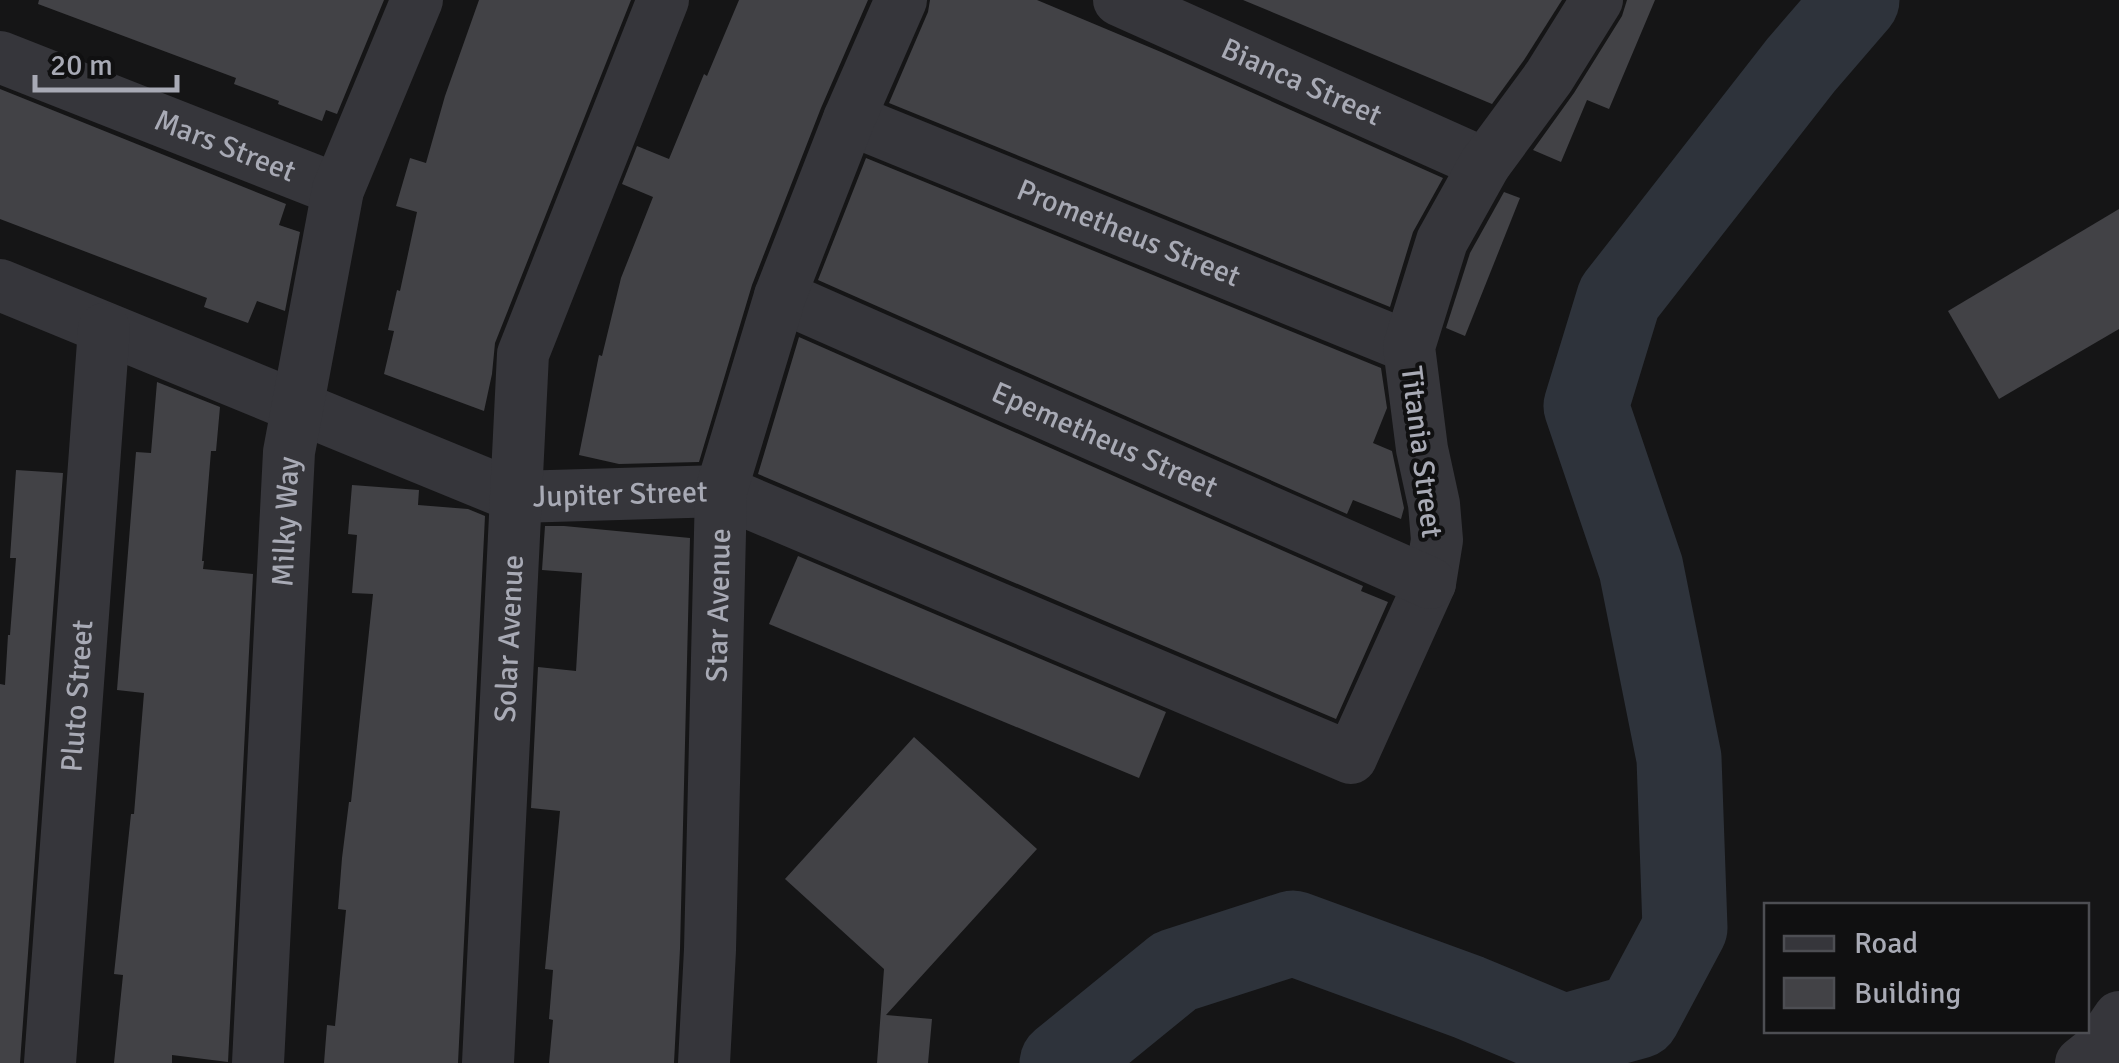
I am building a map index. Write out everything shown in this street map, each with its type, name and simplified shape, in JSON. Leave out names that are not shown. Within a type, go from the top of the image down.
[{"type":"street","name":"Milky Way","points":[[258,1063],[289,452],[338,190],[417,0]]},
{"type":"street","name":"Solar Avenue","points":[[488,1063],[523,354],[662,0]]},
{"type":"street","name":"Star Avenue","points":[[704,1063],[721,492],[780,296],[849,118],[901,0]]},
{"type":"street","name":"Bianca Street","points":[[1120,0],[1485,164]]},
{"type":"street","name":"Titania Street","points":[[1352,758],[1430,582],[1437,540],[1434,504],[1422,449],[1409,346],[1442,240],[1485,164],[1550,76],[1597,0]]},
{"type":"street","name":"Mars Street","points":[[0,57],[338,190]]},
{"type":"street","name":"Prometheus Street","points":[[849,118],[1409,346]]},
{"type":"street","name":"Jupiter Street","points":[[0,285],[517,497],[721,492],[1352,758]]},
{"type":"street","name":"Epemetheus Street","points":[[780,296],[1430,582]]},
{"type":"street","name":"Pluto Street","points":[[50,1063],[104,329]]},
{"type":"building","points":[[39,0],[384,0],[337,114],[326,110],[322,121],[234,84],[236,78],[38,4]]},
{"type":"building","points":[[479,0],[631,0],[495,343],[484,411],[384,374],[394,331],[388,330],[417,212],[396,206],[410,158],[426,163]]},
{"type":"building","points":[[739,0],[868,0],[752,285],[699,462],[619,464],[579,455],[599,355],[602,356],[621,278],[653,197],[622,184],[637,146],[669,159]]},
{"type":"building","points":[[930,0],[1037,0],[1443,178],[1413,232],[1390,307],[889,103]]},
{"type":"building","points":[[1243,0],[1562,0],[1492,104]]},
{"type":"building","points":[[1627,0],[1655,0],[1609,109],[1587,100],[1561,162],[1533,150],[1574,93],[1622,16]]},
{"type":"building","points":[[0,89],[286,204],[279,225],[300,232],[285,311],[257,301],[248,323],[204,307],[207,298],[0,219]]},
{"type":"building","points":[[866,158],[1381,368],[1387,408],[1373,443],[1392,451],[1404,508],[1401,519],[1353,500],[1347,514],[818,280]]},
{"type":"building","points":[[1504,192],[1520,198],[1465,336],[1446,328],[1470,253]]},
{"type":"building","points":[[2119,209],[2119,329],[1999,399],[1948,311]]},
{"type":"building","points":[[799,337],[1363,586],[1361,591],[1388,602],[1336,719],[758,474]]},
{"type":"building","points":[[157,382],[220,407],[216,451],[211,451],[203,569],[253,574],[228,1062],[172,1055],[172,1063],[114,1063],[123,975],[114,974],[144,693],[117,690],[136,452],[151,453]]},
{"type":"building","points":[[16,470],[63,473],[20,1063],[0,1063],[0,684],[5,685],[16,558],[10,558]]},
{"type":"building","points":[[352,485],[419,490],[418,505],[468,509],[485,516],[458,1063],[324,1063],[327,1025],[335,1026],[346,910],[338,909],[342,858],[373,594],[352,593],[357,535],[348,534]]},
{"type":"building","points":[[545,526],[690,538],[674,1063],[549,1063],[553,970],[545,969],[560,811],[531,808],[538,667],[576,671],[582,573],[542,570]]},
{"type":"building","points":[[798,556],[1166,712],[1139,778],[769,624]]},
{"type":"building","points":[[914,737],[1037,849],[886,1015],[932,1019],[928,1063],[877,1063],[884,969],[785,879]]},
{"type":"waterway","points":[[1062,1063],[1175,971],[1293,933],[1564,1037],[1638,1016],[1685,928],[1679,758],[1641,568],[1586,406],[1619,298],[1801,65],[1857,0]]}]
